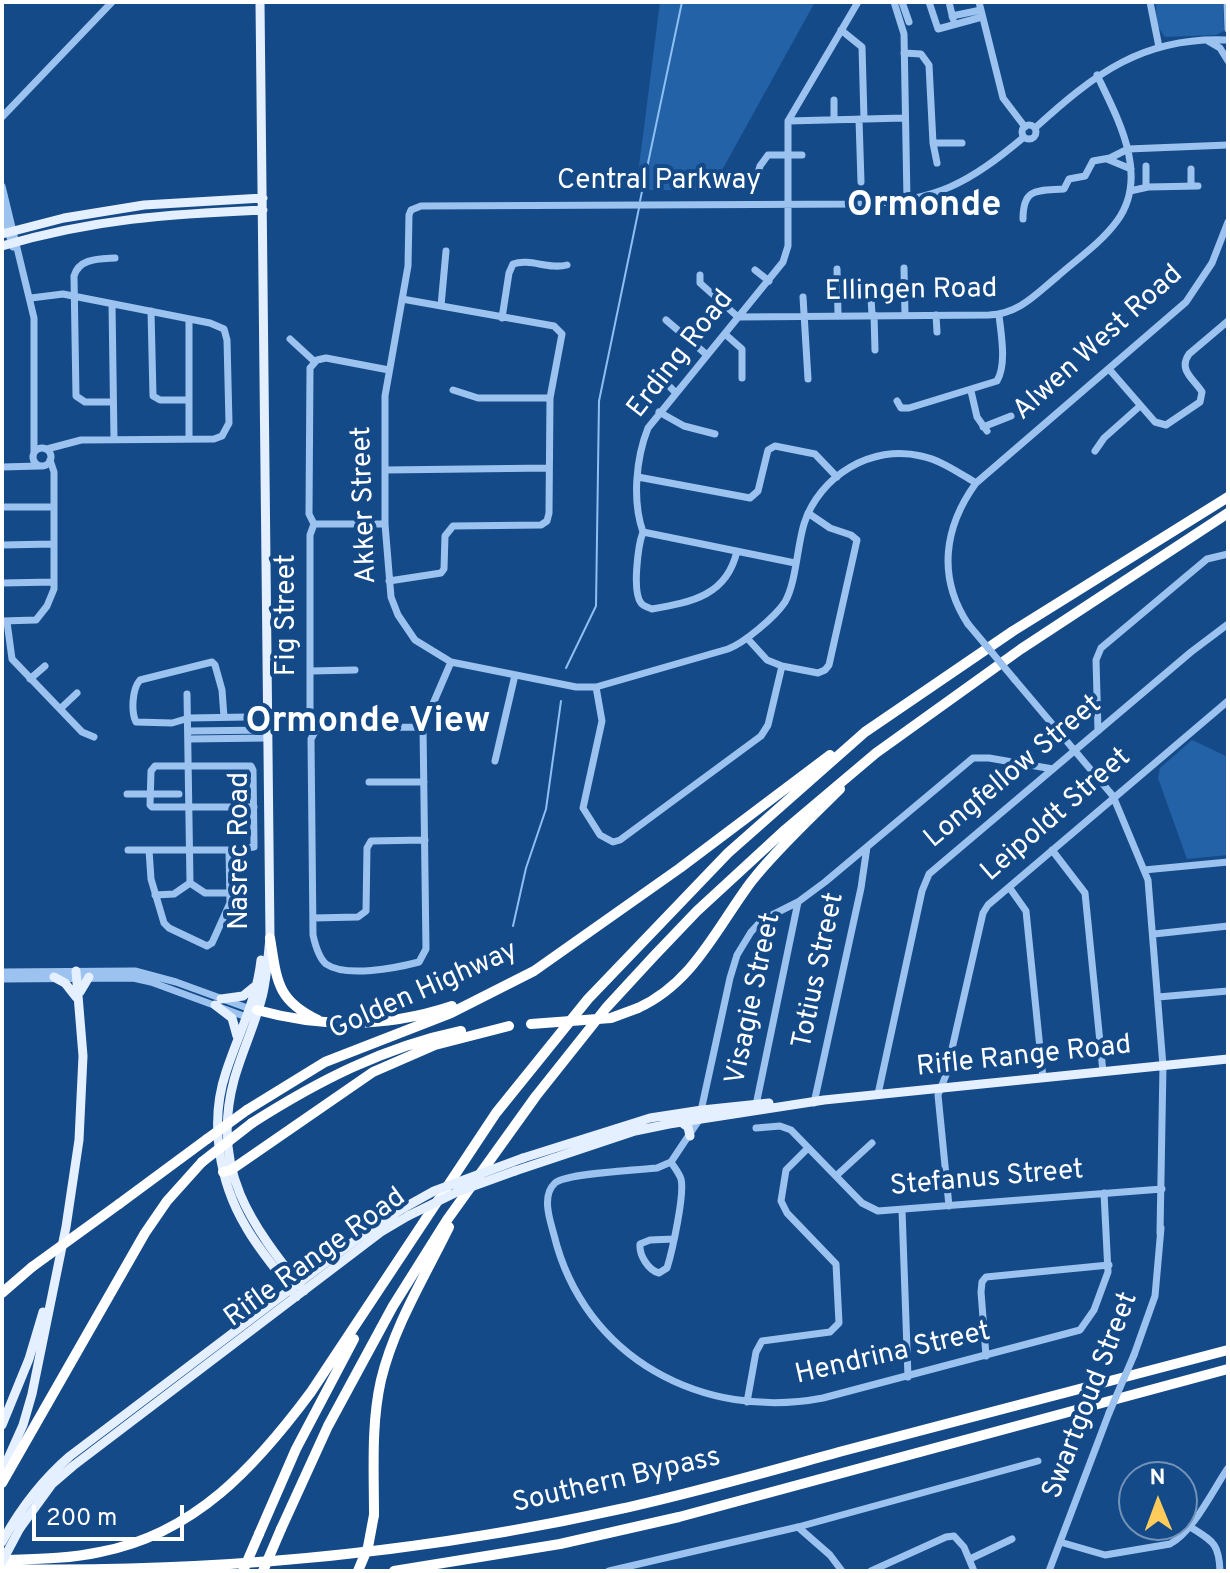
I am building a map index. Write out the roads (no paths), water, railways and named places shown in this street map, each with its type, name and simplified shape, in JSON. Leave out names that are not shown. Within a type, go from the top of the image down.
[{"type":"highway","points":[[2,1561],[115,1549],[171,1528],[208,1506],[233,1485],[288,1423],[331,1365],[496,1113],[588,999],[728,853],[865,732],[1001,639],[1228,497]]},
{"type":"highway","points":[[263,1571],[328,1426],[393,1306],[460,1203],[536,1096],[606,1008],[654,956],[775,839],[876,753],[1021,649],[1228,513]]},
{"type":"highway","name":"Golden Highway","points":[[2,1293],[32,1267],[247,1110],[325,1062],[451,1013],[500,990],[569,948],[830,754],[865,732]]},
{"type":"highway","name":"Golden Highway","points":[[2,1483],[145,1233],[167,1201],[202,1162],[252,1123],[327,1078],[381,1053],[427,1038],[471,1029],[611,1018],[667,992],[688,973],[752,881],[876,753]]},
{"type":"highway","points":[[270,938],[283,996],[303,1013],[325,1023]]},
{"type":"highway","points":[[252,1014],[325,1023],[397,1019],[500,990]]},
{"type":"highway","points":[[227,1171],[373,1072],[435,1045],[509,1026]]},
{"type":"highway","points":[[358,1571],[368,1547],[374,1515],[376,1407],[388,1355],[460,1203]]},
{"type":"highway","points":[[243,1571],[319,1404],[394,1267]]},
{"type":"highway","name":"Southern Bypass","points":[[2,1569],[214,1567],[380,1551],[497,1533],[695,1491],[1228,1350]]},
{"type":"highway","name":"Southern Bypass","points":[[394,1571],[494,1556],[667,1520],[1228,1369]]},
{"type":"main road","name":"Nasrec Road","points":[[260,2],[261,138],[258,148],[270,938],[263,994],[235,1047],[225,1075],[220,1102],[219,1144],[242,1203],[297,1290]]},
{"type":"main road","points":[[9,238],[79,215],[144,205],[260,198]]},
{"type":"main road","points":[[9,238],[146,215],[260,210]]},
{"type":"main road","name":"Nasrec Road","points":[[227,1171],[229,1105],[252,1014],[265,922],[266,734]]},
{"type":"main road","points":[[2,1472],[23,1425],[32,1394],[71,1197],[79,1140],[83,1056],[76,974]]},
{"type":"main road","points":[[54,977],[65,983],[78,1000]]},
{"type":"main road","points":[[78,1000],[82,985],[89,977]]},
{"type":"main road","points":[[235,1047],[237,1031],[234,1020],[218,1002],[243,996],[257,985]]},
{"type":"main road","name":"Rifle Range Road","points":[[2,1542],[52,1484],[73,1466],[297,1290],[404,1213],[457,1192],[635,1131],[756,1105],[1228,1059]]},
{"type":"main road","name":"Rifle Range Road","points":[[2,1561],[17,1524],[42,1483],[70,1456],[278,1299],[297,1290],[308,1276],[434,1191],[635,1122],[818,1100]]},
{"type":"main road","points":[[681,1122],[688,1127],[690,1136]]},
{"type":"main road","points":[[2,1425],[29,1359],[58,1263]]},
{"type":"main road","points":[[278,1299],[283,1288],[283,1272],[308,1276]]},
{"type":"street","points":[[2,117],[112,2]]},
{"type":"street","points":[[788,121],[858,2]]},
{"type":"street","points":[[894,2],[903,28],[907,200]]},
{"type":"street","points":[[902,2],[909,22]]},
{"type":"street","points":[[929,2],[938,29],[981,10],[1003,98],[1025,127]]},
{"type":"street","points":[[949,2],[954,21]]},
{"type":"street","points":[[1150,2],[1159,47]]},
{"type":"street","points":[[1227,2],[1228,29]]},
{"type":"street","points":[[841,30],[862,47],[861,182]]},
{"type":"street","points":[[1205,40],[1220,48],[1228,61]]},
{"type":"street","points":[[1035,128],[1097,75],[1137,54],[1159,47],[1228,40]]},
{"type":"street","points":[[904,53],[921,54],[929,65],[937,163]]},
{"type":"street","name":"Ellingen Road","points":[[738,317],[999,315],[1027,302],[1107,233],[1123,213],[1130,191],[1128,149],[1097,75]]},
{"type":"street","points":[[834,100],[834,120]]},
{"type":"street","points":[[788,121],[904,118]]},
{"type":"street","name":"Erding Road","points":[[737,551],[730,575],[711,592],[652,609],[642,604],[638,597],[637,552],[643,532],[638,516],[642,442],[659,412],[769,281],[787,253],[788,121]]},
{"type":"street","points":[[1025,127],[1035,128]]},
{"type":"street","points":[[1025,127],[1024,137],[1033,138],[1035,128]]},
{"type":"street","name":"Central Parkway","points":[[395,343],[409,255],[409,215],[417,207],[864,204],[907,200],[942,191],[966,180],[1024,137]]},
{"type":"street","points":[[933,143],[962,143]]},
{"type":"street","points":[[1023,219],[1024,202],[1028,196],[1038,190],[1064,189],[1069,179],[1085,176],[1092,162],[1128,149],[1228,145]]},
{"type":"street","points":[[757,176],[766,157],[802,155]]},
{"type":"street","points":[[1107,159],[1131,169]]},
{"type":"street","points":[[1146,166],[1146,187]]},
{"type":"street","points":[[1130,191],[1146,187],[1194,186],[1191,169]]},
{"type":"street","points":[[2,186],[9,238]]},
{"type":"street","points":[[2,212],[31,298],[34,318],[34,462],[53,479]]},
{"type":"street","name":"Alwen West Road","points":[[1075,752],[968,624],[953,593],[947,556],[956,516],[976,483],[1190,297],[1212,263],[1228,222]]},
{"type":"street","points":[[441,306],[446,251]]},
{"type":"street","points":[[113,402],[85,402],[76,396],[74,276],[79,265],[115,258]]},
{"type":"street","points":[[502,318],[513,264],[523,262],[557,268],[567,265]]},
{"type":"street","points":[[904,268],[905,315]]},
{"type":"street","points":[[837,269],[838,315]]},
{"type":"street","points":[[755,270],[769,281]]},
{"type":"street","points":[[700,275],[700,283],[738,317]]},
{"type":"street","points":[[6,467],[20,464],[33,454],[48,453],[81,440],[222,436],[229,419],[226,332],[218,325],[56,293],[31,298]]},
{"type":"street","points":[[803,297],[808,379]]},
{"type":"street","points":[[871,298],[875,350]]},
{"type":"street","points":[[389,581],[441,573],[444,569],[445,536],[453,526],[544,523],[549,513],[550,398],[560,330],[554,326],[402,299]]},
{"type":"street","points":[[752,300],[756,311],[763,317]]},
{"type":"street","points":[[112,304],[114,439]]},
{"type":"street","points":[[151,311],[153,396],[160,400],[189,400]]},
{"type":"street","points":[[936,315],[937,332]]},
{"type":"street","points":[[897,401],[901,408],[909,408],[971,391],[999,379],[999,315]]},
{"type":"street","points":[[189,320],[189,439]]},
{"type":"street","points":[[666,320],[707,355]]},
{"type":"street","points":[[1109,369],[1140,406],[1158,424],[1164,425],[1199,403],[1202,392],[1186,372],[1185,361],[1189,354],[1224,324],[1228,335]]},
{"type":"street","points":[[725,334],[742,349],[742,378]]},
{"type":"street","points":[[290,339],[315,362]]},
{"type":"street","name":"Akker Street","points":[[395,343],[385,396],[385,524],[391,597],[409,633],[421,645],[451,662],[576,687],[596,687],[728,649],[747,638],[786,600],[808,513],[837,477],[875,455],[898,453],[929,458],[976,483]]},
{"type":"street","points":[[314,524],[309,514],[308,371],[315,362],[326,358],[389,370]]},
{"type":"street","points":[[655,372],[675,392]]},
{"type":"street","points":[[453,390],[478,398],[550,398]]},
{"type":"street","points":[[971,391],[977,417],[985,429],[1011,416]]},
{"type":"street","points":[[1095,451],[1104,438],[1140,406]]},
{"type":"street","points":[[659,412],[684,426],[715,434]]},
{"type":"street","points":[[35,432],[48,453],[53,479],[54,582],[52,595],[38,619],[5,622],[11,657],[82,732],[94,737]]},
{"type":"street","points":[[638,477],[750,498],[758,491],[768,450],[775,446],[815,454],[837,477]]},
{"type":"street","points":[[41,466],[48,453]]},
{"type":"street","points":[[6,467],[41,466]]},
{"type":"street","points":[[386,470],[549,468]]},
{"type":"street","points":[[2,507],[53,507]]},
{"type":"street","points":[[747,638],[767,660],[782,666],[815,673],[828,667],[857,540],[853,535],[830,528],[808,513]]},
{"type":"street","name":"Fig Street","points":[[385,524],[314,524],[310,535],[310,716],[317,728],[311,739],[314,941],[322,959],[329,965],[351,972],[419,962],[426,949],[425,840]]},
{"type":"street","points":[[643,532],[795,563]]},
{"type":"street","points":[[2,545],[53,544]]},
{"type":"street","points":[[1098,731],[1096,660],[1101,648],[1207,559],[1228,554]]},
{"type":"street","points":[[2,583],[54,582]]},
{"type":"street","name":"Longfellow Street","points":[[878,1094],[926,878],[1214,632],[1228,624]]},
{"type":"street","points":[[224,717],[222,690],[212,662],[137,682],[134,688],[135,721],[172,723],[189,718],[248,717]]},
{"type":"street","points":[[313,918],[358,917],[366,911],[367,850],[371,841],[425,840],[423,727],[451,662]]},
{"type":"street","points":[[30,679],[45,666]]},
{"type":"street","points":[[596,687],[602,721],[583,808],[603,838],[616,842],[761,736],[768,725],[782,666]]},
{"type":"street","points":[[311,671],[355,670]]},
{"type":"street","points":[[495,761],[515,675]]},
{"type":"street","points":[[60,709],[77,693]]},
{"type":"street","points":[[187,694],[190,883]]},
{"type":"street","name":"Leipoldt Street","points":[[949,1206],[938,1095],[946,1075],[979,920],[988,905],[1228,701]]},
{"type":"street","points":[[317,728],[423,727]]},
{"type":"street","points":[[189,735],[266,734]]},
{"type":"street","name":"Swartgoud Street","points":[[1049,1571],[1155,1296],[1166,1065],[1150,895],[1144,870],[1113,796],[1075,752]]},
{"type":"street","points":[[674,1239],[650,1240],[640,1244],[641,1253],[653,1271],[659,1273],[667,1268],[674,1239],[682,1188],[680,1176],[671,1162],[690,1136],[700,1115],[737,955],[756,926],[798,902],[973,758],[1053,769]]},
{"type":"street","points":[[128,850],[229,850],[254,847],[254,807],[251,766],[153,768],[152,807],[254,807]]},
{"type":"street","points":[[369,782],[424,782]]},
{"type":"street","points":[[127,794],[179,794]]},
{"type":"street","name":"Totius Street","points":[[818,1100],[867,847]]},
{"type":"street","points":[[149,850],[151,879],[166,926],[207,946],[212,943],[230,903],[229,850]]},
{"type":"street","points":[[1052,850],[1086,896],[1103,1072]]},
{"type":"street","points":[[1144,870],[1228,862]]},
{"type":"street","points":[[190,883],[205,893],[231,893]]},
{"type":"street","points":[[155,895],[174,894],[190,883]]},
{"type":"street","points":[[1009,887],[1026,911],[1043,1078]]},
{"type":"street","name":"Visagie Street","points":[[756,1105],[798,902]]},
{"type":"street","points":[[1154,934],[1228,926]]},
{"type":"street","points":[[2,979],[115,970],[144,973],[252,1014]]},
{"type":"street","points":[[2,972],[114,976],[151,982],[218,1002]]},
{"type":"street","points":[[1160,997],[1228,991]]},
{"type":"street","name":"Stefanus Street","points":[[756,1128],[788,1128],[867,1207],[878,1211],[1162,1188]]},
{"type":"street","points":[[836,1176],[872,1143]]},
{"type":"street","points":[[747,1402],[756,1352],[762,1341],[830,1332],[839,1323],[836,1264],[782,1204],[786,1170],[808,1148]]},
{"type":"street","name":"Hendrina Street","points":[[671,1162],[655,1168],[567,1177],[553,1186],[548,1204],[557,1248],[571,1282],[596,1321],[625,1350],[650,1369],[698,1391],[747,1402],[802,1402],[908,1377],[1084,1328],[1104,1287],[1109,1265],[1104,1193]]},
{"type":"street","points":[[902,1210],[908,1377]]},
{"type":"street","points":[[986,1356],[981,1292],[986,1277],[1109,1265]]},
{"type":"street","points":[[609,1571],[659,1564],[1038,1461]]},
{"type":"street","points":[[1198,1513],[1228,1468]]},
{"type":"street","points":[[798,1527],[830,1555],[842,1571]]},
{"type":"street","points":[[1198,1532],[1216,1544],[1220,1571]]},
{"type":"street","points":[[871,1571],[951,1536],[958,1538],[974,1571]]},
{"type":"street","points":[[970,1559],[1012,1539]]},
{"type":"street","points":[[1060,1542],[1098,1555],[1115,1555],[1176,1541]]},
{"type":"waterway","points":[[640,201],[682,2]]},
{"type":"waterway","points":[[566,668],[596,606],[599,401],[639,208]]},
{"type":"waterway","points":[[513,926],[526,868],[546,809],[561,701]]},
{"type":"district","name":"Ormonde","points":[[924,208]]},
{"type":"district","name":"Ormonde View","points":[[368,724]]}]
